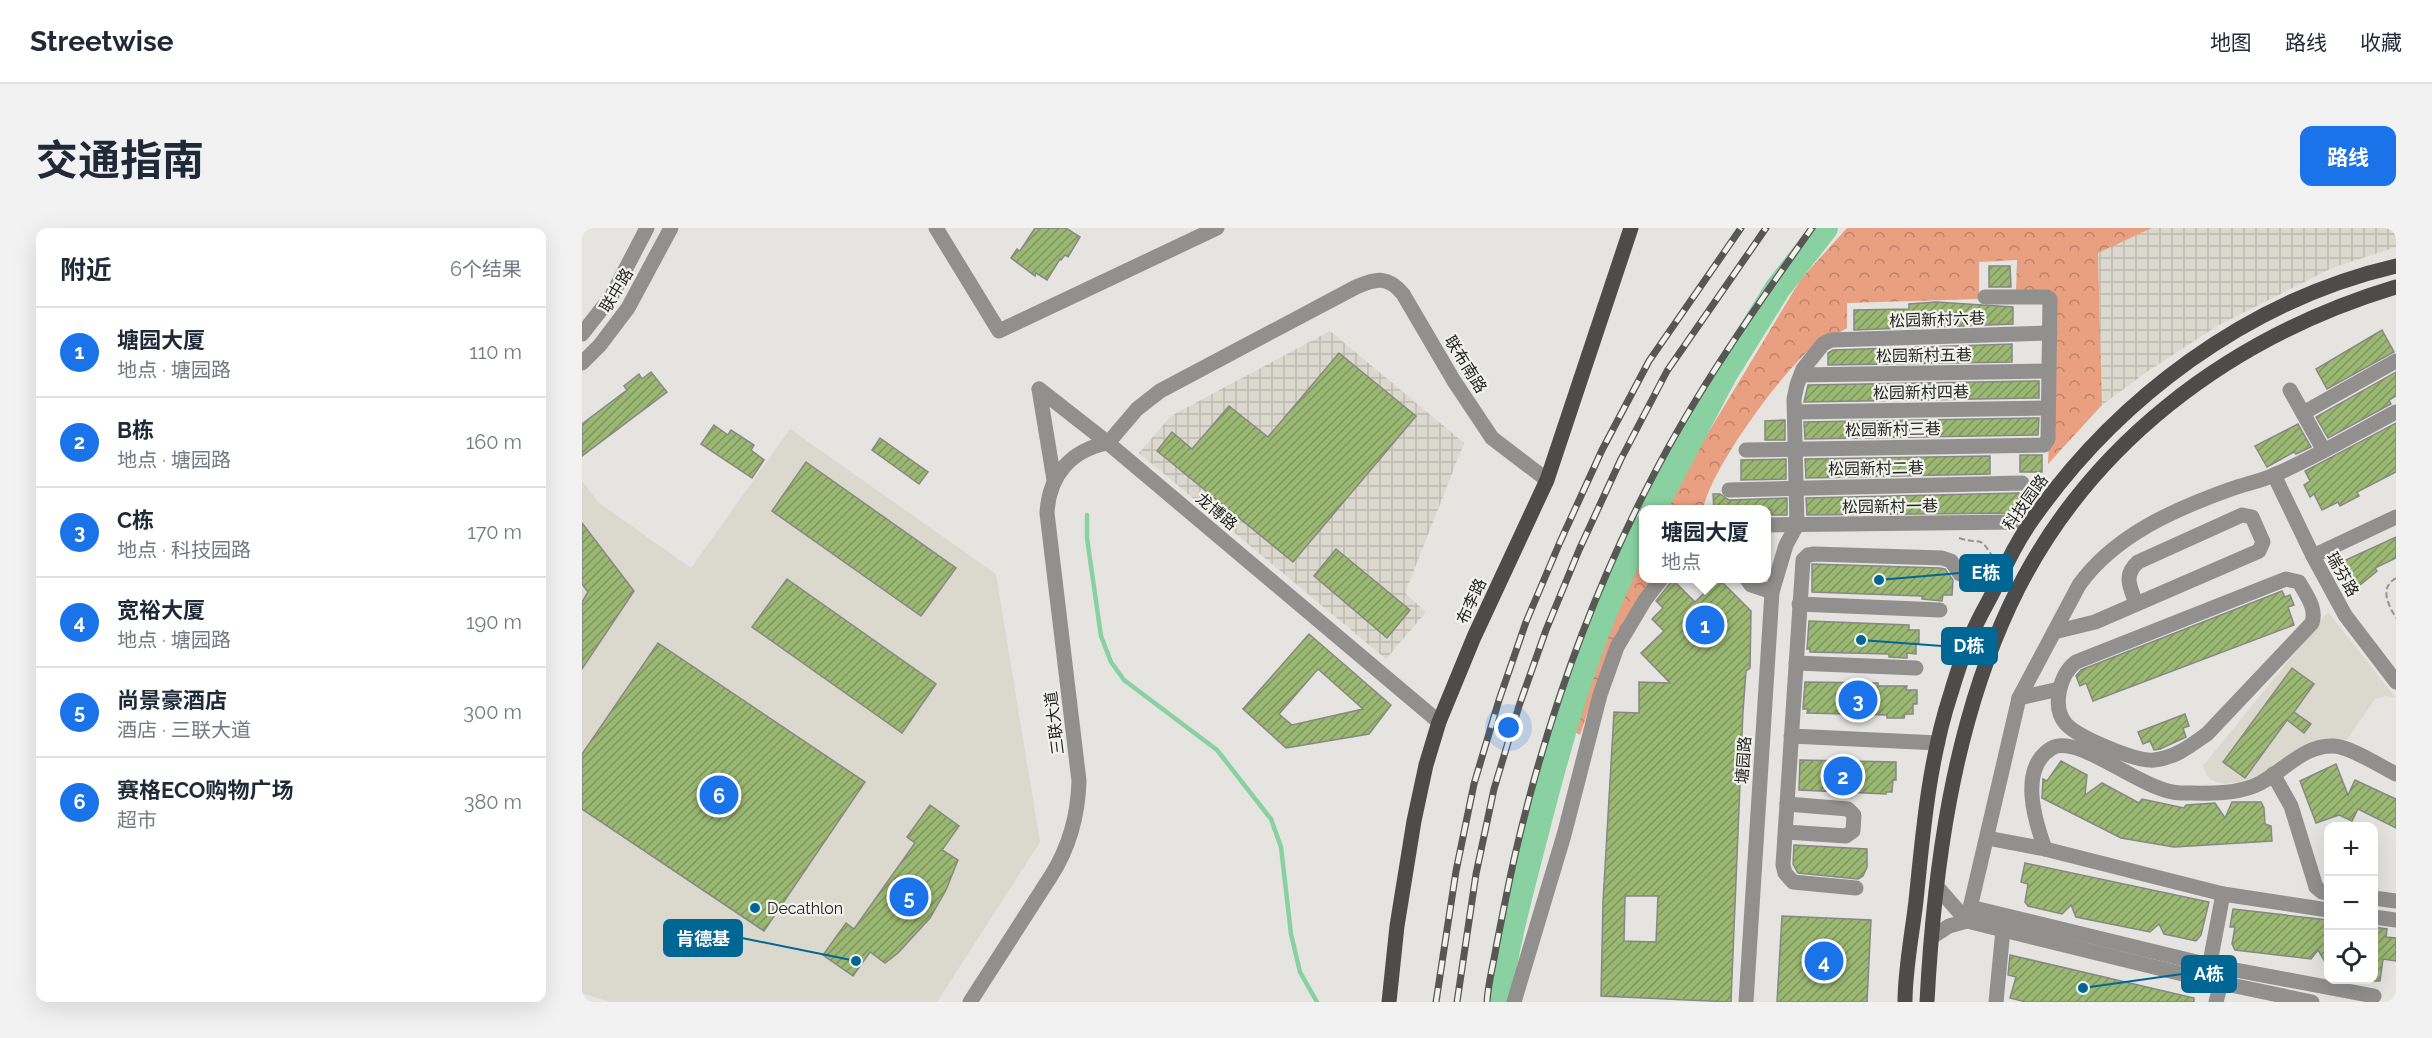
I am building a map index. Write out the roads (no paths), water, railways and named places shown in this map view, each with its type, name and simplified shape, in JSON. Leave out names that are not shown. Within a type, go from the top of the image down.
[{"type":"main road","name":"布李路","points":[[1389,1002],[1397,926],[1414,821],[1426,765],[1439,722],[1474,637],[1547,480],[1630,228]]},
{"type":"main road","name":"科技园路","points":[[1904,1000],[1930,772],[1950,695],[1971,635],[2020,539],[2040,510],[2078,464],[2111,429],[2164,381],[2202,352],[2260,315],[2280,306],[2321,288],[2396,266]]},
{"type":"main road","points":[[1927,1002],[1943,841],[1966,726],[2002,623],[2031,564],[2097,473],[2120,448],[2212,372],[2244,351],[2290,327],[2353,300],[2396,287]]},
{"type":"main road","points":[[2280,306],[2290,327]]},
{"type":"street","name":"联中路","points":[[582,334],[611,297],[647,228]]},
{"type":"street","name":"联中路","points":[[582,363],[600,345],[628,308],[671,228]]},
{"type":"street","points":[[936,228],[999,331],[1217,228]]},
{"type":"street","name":"联布南路","points":[[1108,443],[1137,409],[1160,391],[1356,287],[1381,279],[1395,284],[1403,294],[1454,381],[1492,438],[1547,480]]},
{"type":"street","points":[[1985,297],[2047,297],[2050,299],[2048,408]]},
{"type":"street","name":"松园新村六巷","points":[[1801,375],[1803,369],[1827,341],[2050,333]]},
{"type":"street","points":[[2303,413],[2396,361]]},
{"type":"street","name":"松园新村五巷","points":[[1801,375],[2048,371]]},
{"type":"street","points":[[1797,525],[1794,399],[1801,375]]},
{"type":"street","name":"龙博路","points":[[1054,480],[1039,389],[1108,443],[1439,722]]},
{"type":"street","points":[[2290,390],[2324,449]]},
{"type":"street","name":"松园新村四巷","points":[[1795,412],[2048,408]]},
{"type":"street","name":"松园新村三巷","points":[[1746,450],[2044,445],[2048,439],[2048,408]]},
{"type":"street","points":[[1932,937],[1968,914],[2019,698],[2079,585],[2089,572],[2112,549],[2132,535],[2187,507],[2274,475],[2396,412]]},
{"type":"street","name":"三联大道","points":[[970,1002],[1060,862],[1077,814],[1078,764],[1047,513],[1050,490],[1054,480],[1068,462],[1086,449],[1108,443]]},
{"type":"street","name":"瑞芬路","points":[[2274,475],[2313,556],[2345,615],[2396,682]]},
{"type":"street","name":"松园新村二巷","points":[[1730,490],[2022,483]]},
{"type":"street","points":[[2054,632],[2095,622],[2259,551],[2263,542],[2252,517],[2242,515],[2138,562],[2128,575],[2136,603]]},
{"type":"street","points":[[2313,556],[2396,517]]},
{"type":"street","name":"松园新村一巷","points":[[1771,525],[2014,522]]},
{"type":"street","name":"塘园路","points":[[1746,1002],[1772,591],[1786,544],[1797,525]]},
{"type":"street","points":[[1856,888],[1793,882],[1785,873],[1783,865],[1802,566],[1808,555],[1942,558],[1951,561],[1960,574]]},
{"type":"street","points":[[2286,579],[2297,580],[2313,608],[2315,616],[2307,630],[2207,734],[2174,755],[2145,760],[2075,732],[2064,723],[2059,689],[2070,666],[2076,662],[2286,579]]},
{"type":"street","points":[[1514,1002],[1564,835],[1600,695],[1617,646],[1645,600],[1659,583]]},
{"type":"street","points":[[1749,583],[1772,591]]},
{"type":"street","points":[[1799,604],[1940,610]]},
{"type":"street","points":[[1796,663],[1916,668]]},
{"type":"street","points":[[2019,698],[2059,689]]},
{"type":"street","points":[[1791,736],[1938,743]]},
{"type":"street","points":[[2045,849],[2035,823],[2031,801],[2032,786],[2040,760],[2055,747],[2070,745],[2081,749],[2151,786],[2178,793],[2235,791],[2254,786],[2307,753],[2336,746],[2396,774]]},
{"type":"street","points":[[2273,774],[2291,806],[2316,886],[2324,892]]},
{"type":"street","points":[[1785,831],[1846,836],[1853,831],[1854,815],[1848,809],[1787,804]]},
{"type":"street","points":[[1987,838],[2045,849],[2223,894],[2324,909]]},
{"type":"street","points":[[1938,888],[1968,914],[2002,930],[2212,976],[2374,996]]},
{"type":"street","points":[[2216,1002],[2212,976],[2223,894]]},
{"type":"street","points":[[2378,899],[2396,901]]},
{"type":"street","points":[[1968,914],[2312,1002]]},
{"type":"street","points":[[2378,918],[2396,920]]},
{"type":"street","points":[[1996,1002],[2002,930]]},
{"type":"waterway","points":[[1656,505],[1724,375],[1778,288],[1825,228]]},
{"type":"waterway","points":[[1087,515],[1087,538],[1101,636],[1111,662],[1124,680],[1217,750],[1271,819],[1281,847],[1291,934],[1300,972],[1317,1002]]},
{"type":"waterway","points":[[1498,1002],[1515,915],[1569,712],[1594,638],[1639,538]]},
{"type":"railway","points":[[1436,1002],[1456,871],[1474,784],[1499,700],[1526,622],[1602,450],[1649,361],[1741,228]]},
{"type":"railway","points":[[1457,1002],[1476,874],[1494,789],[1519,706],[1546,630],[1579,550],[1621,459],[1667,371],[1766,228]]},
{"type":"railway","points":[[1487,1002],[1512,867],[1527,806],[1556,709],[1590,614],[1630,521],[1670,444],[1708,380],[1812,228]]},
{"type":"place","name":"E栋","points":[[1879,580]]},
{"type":"place","name":"塘园大厦","points":[[1705,625]]},
{"type":"place","name":"D栋","points":[[1861,640]]},
{"type":"place","name":"C栋","points":[[1858,700]]},
{"type":"place","name":"B栋","points":[[1843,776]]},
{"type":"place","name":"赛格ECO购物广场","points":[[719,795]]},
{"type":"place","name":"尚景豪酒店","points":[[909,897]]},
{"type":"place","name":"Decathlon","points":[[755,908]]},
{"type":"place","name":"肯德基","points":[[856,961]]},
{"type":"place","name":"宽裕大厦","points":[[1824,961]]},
{"type":"place","name":"A栋","points":[[2083,988]]}]
